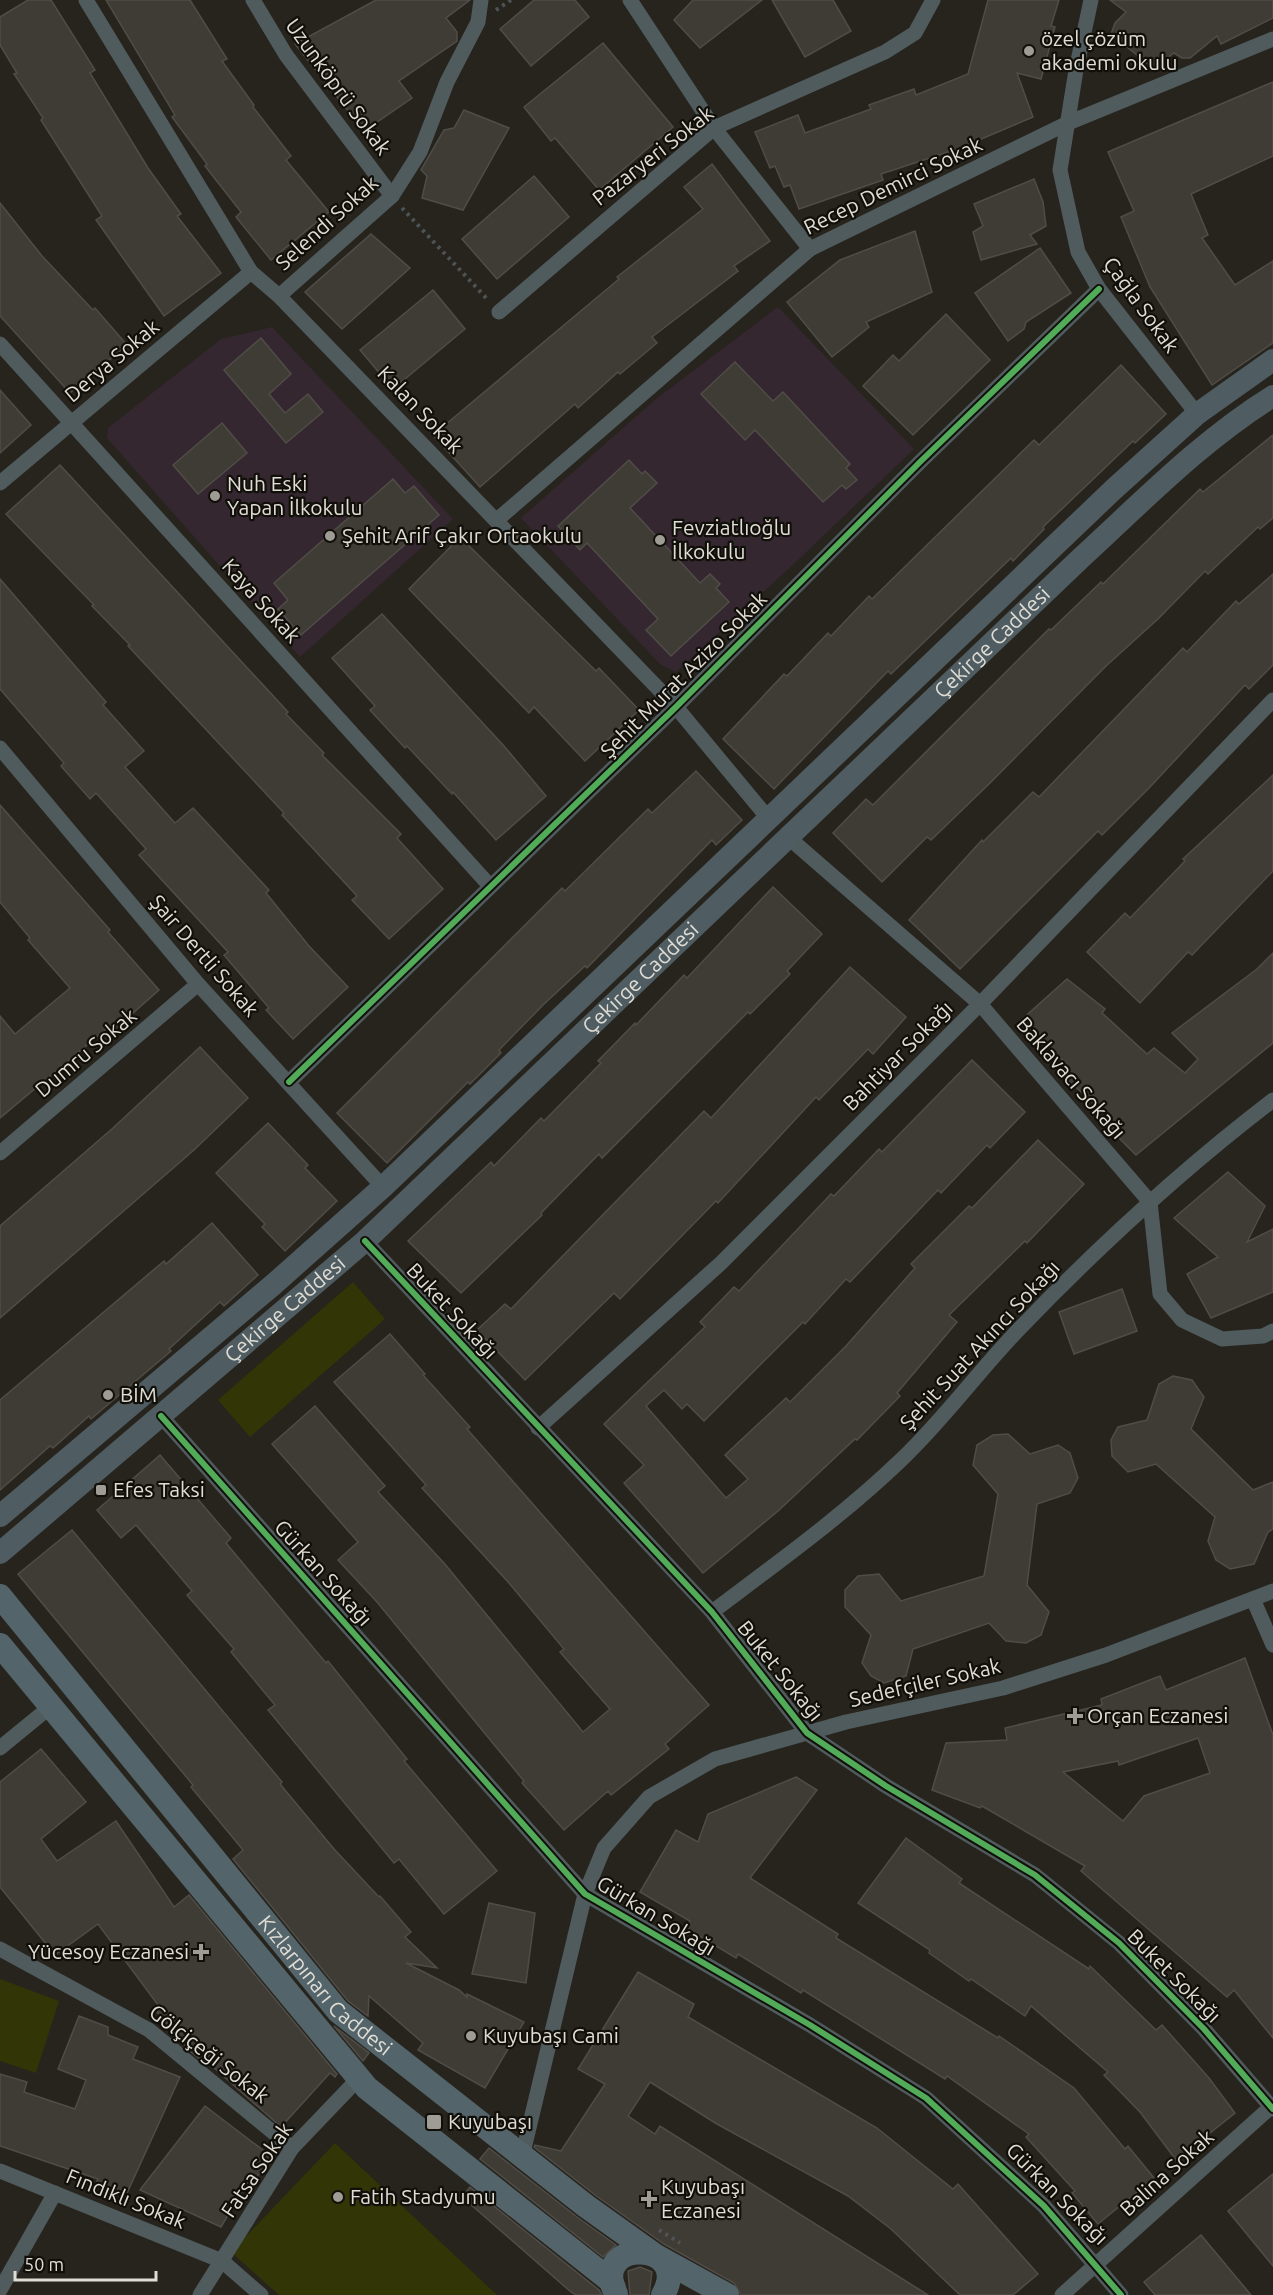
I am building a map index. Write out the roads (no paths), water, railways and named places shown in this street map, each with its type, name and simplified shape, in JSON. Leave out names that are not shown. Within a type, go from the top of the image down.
[{"type":"main road","name":"Çekirge Caddesi","points":[[0,1516],[274,1284],[383,1187],[1114,489],[1197,414],[1273,360]]},
{"type":"main road","name":"Çekirge Caddesi","points":[[0,1553],[365,1241],[1176,470],[1251,410],[1273,396]]},
{"type":"main road","name":"Kızlarpınarı Caddesi","points":[[0,1596],[338,2011],[522,2157],[656,2256],[727,2295]]},
{"type":"main road","name":"Kızlarpınarı Caddesi","points":[[0,1645],[367,2088],[588,2262],[611,2281],[615,2292]]},
{"type":"main road","points":[[615,2292],[614,2269],[624,2256],[641,2251],[656,2256],[665,2265],[668,2275],[663,2295]]},
{"type":"street","name":"Kalan Sokak","points":[[86,0],[251,272],[279,296],[498,519],[676,707],[768,818]]},
{"type":"street","name":"Uzunköprü Sokak","points":[[253,0],[286,55],[392,196]]},
{"type":"street","name":"Selendi Sokak","points":[[279,296],[392,196],[420,152],[447,82],[478,22],[481,0]]},
{"type":"street","points":[[630,0],[714,128],[810,249]]},
{"type":"street","name":"Pazaryeri Sokak","points":[[499,312],[714,128],[885,52],[915,33],[933,0]]},
{"type":"street","name":"Çağla Sokak","points":[[1091,0],[1060,170],[1078,252],[1099,289],[1197,414]]},
{"type":"street","name":"Recep Demirci Sokak","points":[[498,519],[810,249],[1068,123],[1273,39]]},
{"type":"street","name":"Derya Sokak","points":[[0,483],[251,272]]},
{"type":"street","name":"Şehit Murat Azizo Sokak","points":[[290,1082],[676,707],[920,462],[1099,289]]},
{"type":"street","name":"Kaya Sokak","points":[[0,344],[490,886]]},
{"type":"street","name":"Bahtiyar Sokağı","points":[[538,1428],[721,1263],[980,1004],[1273,700]]},
{"type":"street","name":"Şair Dertli Sokak","points":[[0,748],[198,984],[290,1082],[383,1187]]},
{"type":"street","name":"Baklavacı Sokağı","points":[[789,838],[980,1004],[1150,1202]]},
{"type":"street","name":"Dumru Sokak","points":[[0,1153],[198,984]]},
{"type":"street","name":"Şehit Suat Akıncı Sokağı","points":[[712,1612],[809,1540],[903,1458],[1020,1328],[1150,1202],[1214,1146],[1273,1100]]},
{"type":"street","points":[[1150,1202],[1161,1294],[1182,1320],[1222,1339],[1263,1336],[1273,1331]]},
{"type":"street","name":"Buket Sokağı","points":[[365,1241],[712,1612],[807,1733],[886,1786],[1035,1875],[1119,1943],[1204,2029],[1272,2107]]},
{"type":"street","name":"Gürkan Sokağı","points":[[161,1416],[585,1894],[810,2025],[926,2098],[1044,2206],[1098,2265],[1121,2295]]},
{"type":"street","name":"Sedefçiler Sokak","points":[[522,2157],[585,1894],[604,1848],[649,1797],[715,1759],[807,1733],[1003,1688],[1106,1655],[1273,1591]]},
{"type":"street","points":[[1253,1599],[1273,1645]]},
{"type":"street","points":[[0,1748],[50,1707]]},
{"type":"street","name":"Gölçiçeği Sokak","points":[[1,1947],[149,2030],[292,2148]]},
{"type":"street","name":"Fatsa Sokak","points":[[200,2295],[292,2148],[359,2078]]},
{"type":"street","name":"Balina Sokak","points":[[1062,2295],[1272,2107]]},
{"type":"street","name":"Fındıklı Sokak","points":[[0,2171],[222,2261],[261,2295]]},
{"type":"street","points":[[0,2290],[55,2193]]},
{"type":"place","name":"özel çözüm akademi okulu","points":[[1029,51]]},
{"type":"place","name":"Nuh Eski Yapan İlkokulu","points":[[215,496]]},
{"type":"place","name":"Şehit Arif Çakır Ortaokulu","points":[[330,536]]},
{"type":"place","name":"Fevziatlıoğlu İlkokulu","points":[[660,540]]},
{"type":"place","name":"BİM","points":[[108,1395]]},
{"type":"place","name":"Efes Taksi","points":[[101,1490]]},
{"type":"place","name":"Orçan Eczanesi","points":[[1075,1716]]},
{"type":"place","name":"Yücesoy Eczanesi","points":[[201,1952]]},
{"type":"place","name":"Kuyubaşı Cami","points":[[471,2036]]},
{"type":"place","name":"Kuyubaşı","points":[[434,2122]]},
{"type":"place","name":"Fatih Stadyumu","points":[[338,2197]]},
{"type":"place","name":"Kuyubaşı Eczanesi","points":[[649,2199]]}]
